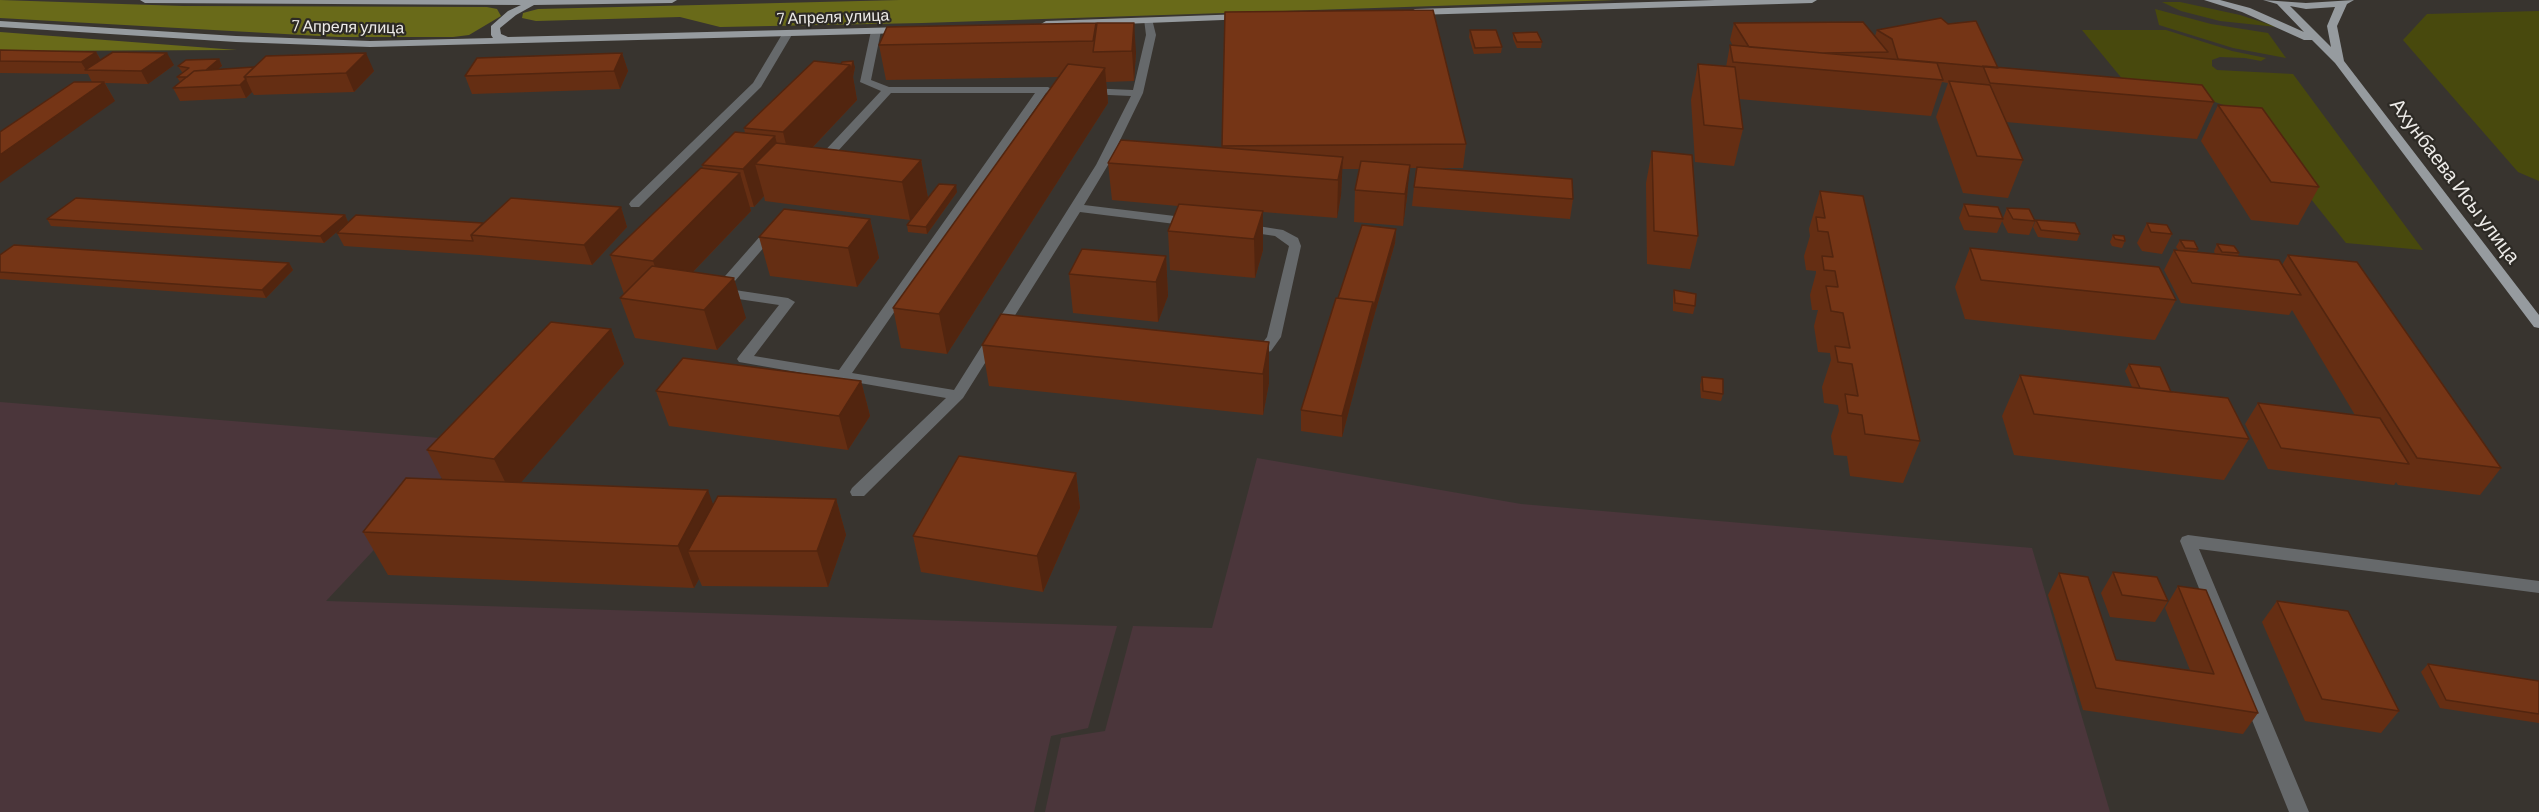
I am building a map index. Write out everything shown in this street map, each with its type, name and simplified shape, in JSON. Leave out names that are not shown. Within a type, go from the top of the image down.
[{"type":"main road","name":"7 Апреля улица","points":[[145,0],[541,2],[672,0]]},
{"type":"main road","points":[[1407,12],[1812,0]]},
{"type":"main road","points":[[2209,0],[2246,10],[2281,24],[2303,35],[2339,61]]},
{"type":"main road","points":[[2268,0],[2307,6],[2346,2]]},
{"type":"main road","points":[[507,41],[496,35],[495,28],[501,21],[523,7],[541,2]]},
{"type":"main road","name":"Ахунбаева Исы улица","points":[[2339,61],[2332,26],[2346,2]]},
{"type":"main road","name":"Ахунбаева Исы улица","points":[[2281,3],[2339,61],[2539,324]]},
{"type":"main road","points":[[1033,25],[1254,17]]},
{"type":"main road","name":"7 Апреля улица","points":[[0,24],[370,44],[918,29]]},
{"type":"street","points":[[858,492],[958,395],[1009,327],[1102,165],[1138,93],[1151,35],[1148,21]]},
{"type":"street","points":[[842,377],[1049,90],[888,90],[865,82],[876,31]]},
{"type":"street","points":[[635,204],[757,85],[789,33]]},
{"type":"street","points":[[823,160],[888,90]]},
{"type":"street","points":[[1078,91],[1138,93]]},
{"type":"street","points":[[1076,208],[1200,223]]},
{"type":"street","points":[[776,226],[718,292],[788,302],[744,359],[958,395]]},
{"type":"street","points":[[1234,227],[1278,233],[1293,241],[1295,246],[1274,338],[1266,348],[1236,356]]},
{"type":"street","points":[[2299,812],[2188,541],[2539,587]]},
{"type":"shaded area","points":[[0,0],[183,6],[487,7],[497,9],[501,16],[469,35],[338,37],[0,18]]},
{"type":"shaded area","points":[[900,0],[1616,0],[922,23],[720,27],[680,17],[536,21],[522,18],[523,13],[538,9]]},
{"type":"shaded area","points":[[2162,2],[2180,2],[2240,15],[2277,27],[2220,21],[2181,11]]},
{"type":"shaded area","points":[[2155,9],[2211,24],[2268,33],[2286,58],[2233,48],[2159,25]]},
{"type":"shaded area","points":[[2539,11],[2539,181],[2518,172],[2403,40],[2427,14]]},
{"type":"shaded area","points":[[2082,30],[2166,30],[2232,51],[2266,58],[2261,61],[2220,57],[2212,60],[2212,66],[2217,70],[2293,74],[2423,250],[2346,243],[2241,111],[2212,101],[2124,81]]},
{"type":"shaded area","points":[[0,32],[237,50],[0,51]]},
{"type":"shaded area","points":[[0,402],[476,441],[326,601],[1117,626],[1088,728],[1051,736],[1034,812],[0,812]]},
{"type":"shaded area","points":[[1257,458],[1521,504],[2032,548],[2110,812],[1045,812],[1061,738],[1105,731],[1133,626],[1212,628]]},
{"type":"building","points":[[1433,10],[1466,144],[1222,146],[1225,12]]},
{"type":"building","points":[[1941,18],[1948,24],[1976,21],[1998,68],[1898,59],[1892,39],[1877,30]]},
{"type":"building","points":[[1863,22],[1888,52],[1823,53],[1749,47],[1734,23]]},
{"type":"building","points":[[1096,23],[1093,41],[879,45],[887,27]]},
{"type":"building","points":[[1097,23],[1134,23],[1132,51],[1093,52]]},
{"type":"building","points":[[1470,30],[1496,30],[1502,47],[1475,48]]},
{"type":"building","points":[[1537,32],[1542,42],[1517,42],[1513,33]]},
{"type":"building","points":[[1730,45],[1937,63],[1943,80],[1733,62]]},
{"type":"building","points":[[0,50],[96,52],[81,62],[0,61]]},
{"type":"building","points":[[113,52],[167,53],[141,71],[85,70]]},
{"type":"building","points":[[366,53],[346,73],[244,77],[266,56]]},
{"type":"building","points":[[622,53],[614,71],[465,76],[477,58]]},
{"type":"building","points":[[219,59],[206,70],[194,71],[187,77],[177,77],[189,68],[178,66],[186,60]]},
{"type":"building","points":[[814,61],[850,65],[783,132],[744,128]]},
{"type":"building","points":[[853,61],[851,71],[850,65],[841,64],[842,62]]},
{"type":"building","points":[[1068,64],[1105,68],[939,314],[893,308]]},
{"type":"building","points":[[1698,64],[1735,67],[1743,129],[1704,125]]},
{"type":"building","points":[[1983,66],[2202,85],[2214,102],[1990,83]]},
{"type":"building","points":[[254,67],[240,85],[173,88],[194,71]]},
{"type":"building","points":[[1949,81],[1990,85],[2023,160],[1977,156]]},
{"type":"building","points":[[74,82],[104,82],[0,155],[0,132]]},
{"type":"building","points":[[2218,105],[2262,108],[2319,187],[2271,182]]},
{"type":"building","points":[[735,132],[775,136],[743,169],[702,165]]},
{"type":"building","points":[[1121,140],[1343,157],[1338,180],[1108,163]]},
{"type":"building","points":[[776,143],[921,160],[902,182],[755,164]]},
{"type":"building","points":[[1652,151],[1692,155],[1698,236],[1654,231]]},
{"type":"building","points":[[1361,161],[1410,165],[1405,194],[1355,190]]},
{"type":"building","points":[[1417,167],[1572,179],[1573,199],[1414,187]]},
{"type":"building","points":[[701,168],[740,173],[653,261],[610,255]]},
{"type":"building","points":[[939,184],[956,185],[926,227],[907,225]]},
{"type":"building","points":[[1820,191],[1863,196],[1920,441],[1865,434],[1862,415],[1848,413],[1845,394],[1858,396],[1852,364],[1838,362],[1835,346],[1850,348],[1843,313],[1831,311],[1826,286],[1838,287],[1835,271],[1824,270],[1822,256],[1833,257],[1828,232],[1818,231],[1816,217],[1825,218]]},
{"type":"building","points":[[76,198],[345,215],[320,236],[47,219]]},
{"type":"building","points":[[511,198],[621,207],[584,245],[471,235]]},
{"type":"building","points":[[1179,204],[1263,211],[1254,239],[1168,231]]},
{"type":"building","points":[[1964,204],[1998,207],[2003,219],[1969,216]]},
{"type":"building","points":[[2007,208],[2029,209],[2035,221],[2013,219]]},
{"type":"building","points":[[784,209],[870,219],[848,248],[759,237]]},
{"type":"building","points":[[356,215],[483,223],[471,235],[473,241],[337,233]]},
{"type":"building","points":[[2036,220],[2075,223],[2080,234],[2041,230]]},
{"type":"building","points":[[2147,223],[2167,225],[2172,234],[2151,232]]},
{"type":"building","points":[[1362,225],[1396,229],[1373,309],[1373,302],[1338,298]]},
{"type":"building","points":[[2113,235],[2124,236],[2125,241],[2115,239]]},
{"type":"building","points":[[2180,240],[2194,241],[2198,249],[2185,248]]},
{"type":"building","points":[[2217,244],[2234,246],[2239,253],[2222,252]]},
{"type":"building","points":[[14,245],[289,263],[262,290],[0,272],[0,255]]},
{"type":"building","points":[[1970,248],[2159,267],[2176,300],[1981,280]]},
{"type":"building","points":[[1082,249],[1166,256],[1156,282],[1069,274]]},
{"type":"building","points":[[2174,250],[2279,260],[2301,295],[2192,283]]},
{"type":"building","points":[[2288,255],[2357,262],[2501,468],[2417,458]]},
{"type":"building","points":[[652,266],[734,278],[704,310],[620,298]]},
{"type":"building","points":[[1674,290],[1696,294],[1695,306],[1675,303]]},
{"type":"building","points":[[1336,298],[1373,302],[1342,416],[1301,410]]},
{"type":"building","points":[[1001,314],[1269,342],[1263,374],[982,345]]},
{"type":"building","points":[[551,322],[611,329],[494,459],[427,450]]},
{"type":"building","points":[[683,358],[861,381],[839,416],[656,391]]},
{"type":"building","points":[[2129,364],[2160,367],[2171,392],[2140,388]]},
{"type":"building","points":[[2020,375],[2228,398],[2249,439],[2034,414]]},
{"type":"building","points":[[1702,377],[1723,379],[1723,394],[1703,391]]},
{"type":"building","points":[[2258,403],[2380,418],[2409,464],[2281,448]]},
{"type":"building","points":[[959,456],[1076,473],[1037,556],[913,536]]},
{"type":"building","points":[[406,478],[708,490],[678,546],[363,532]]},
{"type":"building","points":[[718,496],[836,499],[817,551],[688,551]]},
{"type":"building","points":[[2113,572],[2157,577],[2168,601],[2122,595]]},
{"type":"building","points":[[2059,573],[2088,577],[2116,660],[2214,674],[2178,586],[2206,590],[2258,713],[2096,688]]},
{"type":"building","points":[[2277,601],[2348,611],[2399,711],[2322,699]]},
{"type":"building","points":[[2428,664],[2539,681],[2539,714],[2446,700]]}]
